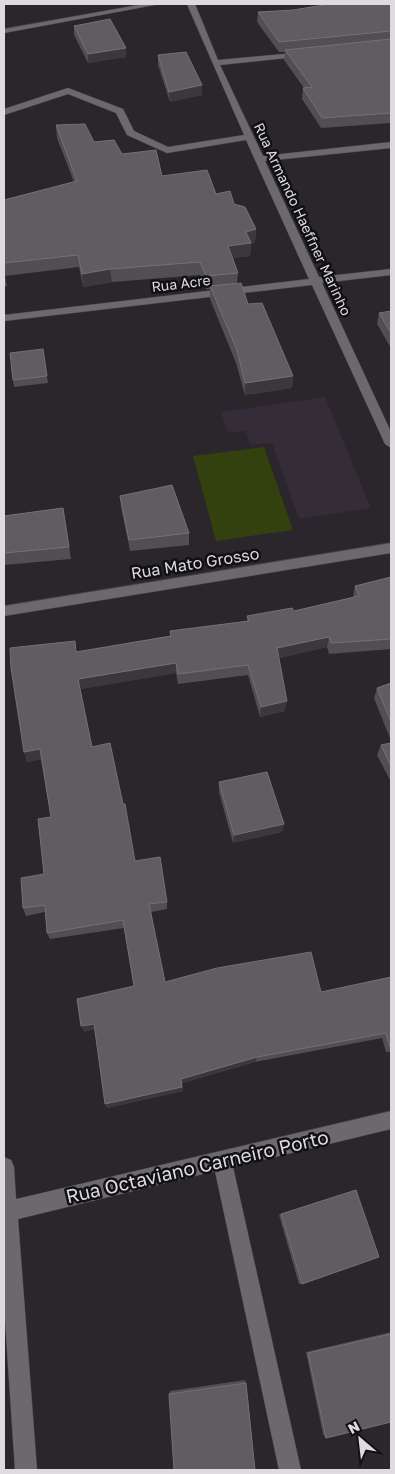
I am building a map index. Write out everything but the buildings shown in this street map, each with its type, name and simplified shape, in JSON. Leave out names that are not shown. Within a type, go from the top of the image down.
[{"type":"street","points":[[4,31],[156,4]]},
{"type":"street","name":"Rua Armando Haeffner Marinho","points":[[191,4],[215,63],[391,444]]},
{"type":"street","points":[[215,63],[313,53]]},
{"type":"street","points":[[4,112],[68,91],[120,111],[130,133],[166,150],[250,137]]},
{"type":"street","points":[[260,159],[391,145]]},
{"type":"street","name":"Rua Acre","points":[[4,318],[391,272]]},
{"type":"street","name":"Rua Mato Grosso","points":[[4,611],[391,548]]},
{"type":"street","name":"Rua Octaviano Carneiro Porto","points":[[6,1212],[391,1120]]},
{"type":"street","points":[[222,1159],[290,1470]]},
{"type":"street","points":[[4,1167],[26,1470]]},
{"type":"shaded area","points":[[325,397],[371,508],[299,519],[272,443],[250,445],[245,431],[228,433],[221,412]]},
{"type":"green space","points":[[264,447],[293,530],[216,541],[193,456]]}]
